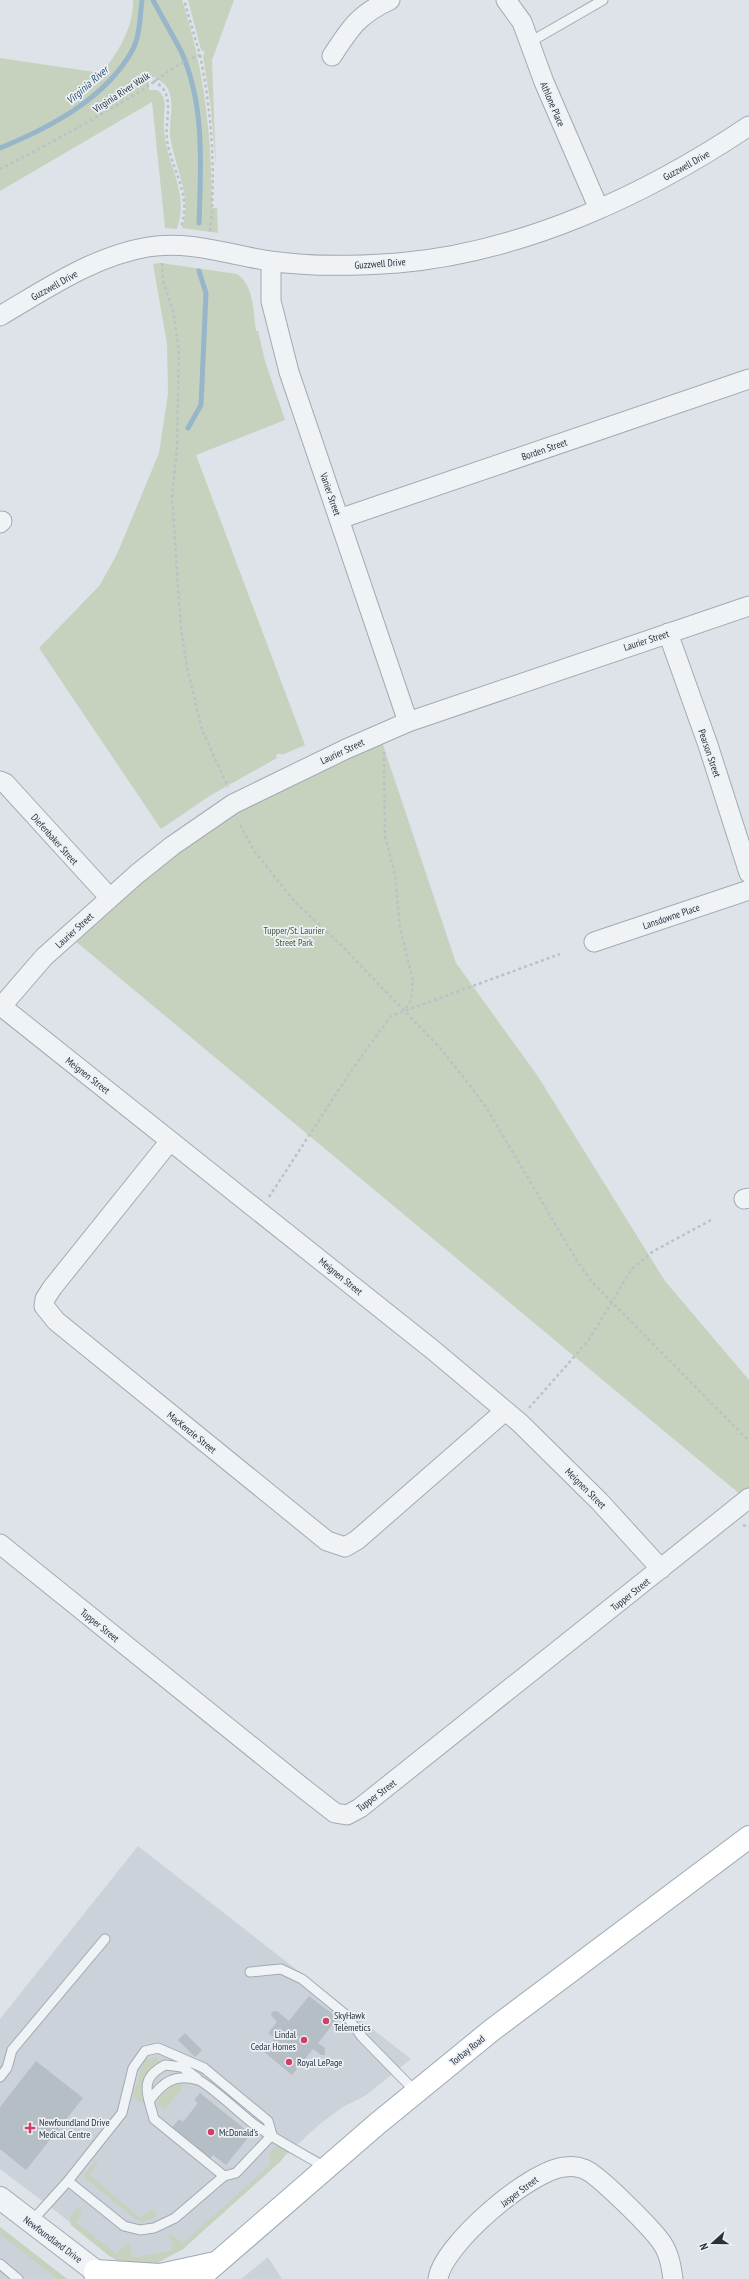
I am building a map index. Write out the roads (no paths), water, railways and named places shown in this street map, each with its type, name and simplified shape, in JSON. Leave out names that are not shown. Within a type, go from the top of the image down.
[{"type":"main road","name":"Torbay Road","points":[[198,2279],[215,2271],[327,2168],[492,2030],[749,1837]]},
{"type":"main road","points":[[99,2276],[160,2275],[215,2271]]},
{"type":"street","points":[[332,56],[347,31],[369,10],[390,0]]},
{"type":"street","name":"Athlone Place","points":[[506,0],[522,22],[544,82],[599,209]]},
{"type":"street","name":"Guzzwell Drive","points":[[0,316],[86,268],[117,254],[134,249],[171,245],[218,250],[271,261],[353,265],[399,263],[449,255],[531,235],[565,224],[646,188],[713,150],[749,126]]},
{"type":"street","name":"Vanier Street","points":[[271,261],[271,301],[279,337],[408,722]]},
{"type":"street","name":"Borden Street","points":[[339,519],[749,379]]},
{"type":"street","name":"Laurier Street","points":[[1,1007],[44,957],[110,898],[172,846],[233,804],[346,748],[408,722],[749,606]]},
{"type":"street","name":"Pearson Street","points":[[668,633],[708,745],[749,873]]},
{"type":"street","name":"Diefenbaker Street","points":[[0,781],[5,783],[110,898]]},
{"type":"street","name":"Lansdowne Place","points":[[594,942],[749,890]]},
{"type":"street","name":"Meignen Street","points":[[1,1007],[378,1306],[505,1411],[600,1502],[661,1569]]},
{"type":"street","name":"MacKenzie Street","points":[[170,1141],[52,1288],[45,1299],[44,1306],[56,1321],[327,1542],[345,1548],[357,1540],[505,1411]]},
{"type":"street","name":"Tupper Street","points":[[0,1544],[303,1788],[336,1813],[348,1815],[360,1808],[749,1498]]},
{"type":"street","name":"Jasper Street","points":[[438,2279],[439,2271],[450,2252],[465,2234],[529,2181],[547,2171],[566,2167],[584,2169],[600,2179],[660,2240],[671,2260],[673,2279]]},
{"type":"street","name":"Newfoundland Drive","points":[[0,2198],[99,2276]]},
{"type":"lane","points":[[530,42],[604,0]]},
{"type":"lane","points":[[0,2077],[7,2068],[12,2050],[105,1939]]},
{"type":"lane","points":[[250,1972],[281,1969],[302,1979],[346,2015],[362,2037],[416,2092]]},
{"type":"lane","points":[[31,2222],[68,2181],[122,2113],[133,2068],[146,2051],[158,2048],[204,2068],[268,2121],[272,2135]]},
{"type":"lane","points":[[224,2176],[154,2119],[146,2087],[152,2074],[165,2065],[182,2067],[256,2126],[327,2168]]},
{"type":"lane","points":[[149,2101],[158,2089],[168,2080],[186,2078],[199,2080]]},
{"type":"lane","points":[[68,2181],[124,2226],[140,2230],[154,2228],[175,2218],[224,2176],[236,2173],[272,2135]]},
{"type":"lane","points":[[0,2264],[18,2279]]},
{"type":"waterway","name":"Virginia River","points":[[0,148],[56,121],[91,98],[107,84],[121,68],[135,45],[142,0]]},
{"type":"waterway","points":[[153,0],[181,51],[189,71],[194,92],[198,114],[201,158],[199,223]]},
{"type":"waterway","points":[[188,428],[201,405],[206,293],[199,271]]},
{"type":"place","name":"SkyHawk Telemetics","points":[[326,2021]]},
{"type":"place","name":"Lindal Cedar Homes","points":[[304,2040]]},
{"type":"place","name":"Royal LePage","points":[[289,2062]]},
{"type":"place","name":"Newfoundland Drive Medical Centre","points":[[30,2128]]},
{"type":"place","name":"McDonald's","points":[[211,2132]]},
{"type":"park label","name":"Tupper/St. Laurier Street Park","points":[[294,936]]}]
